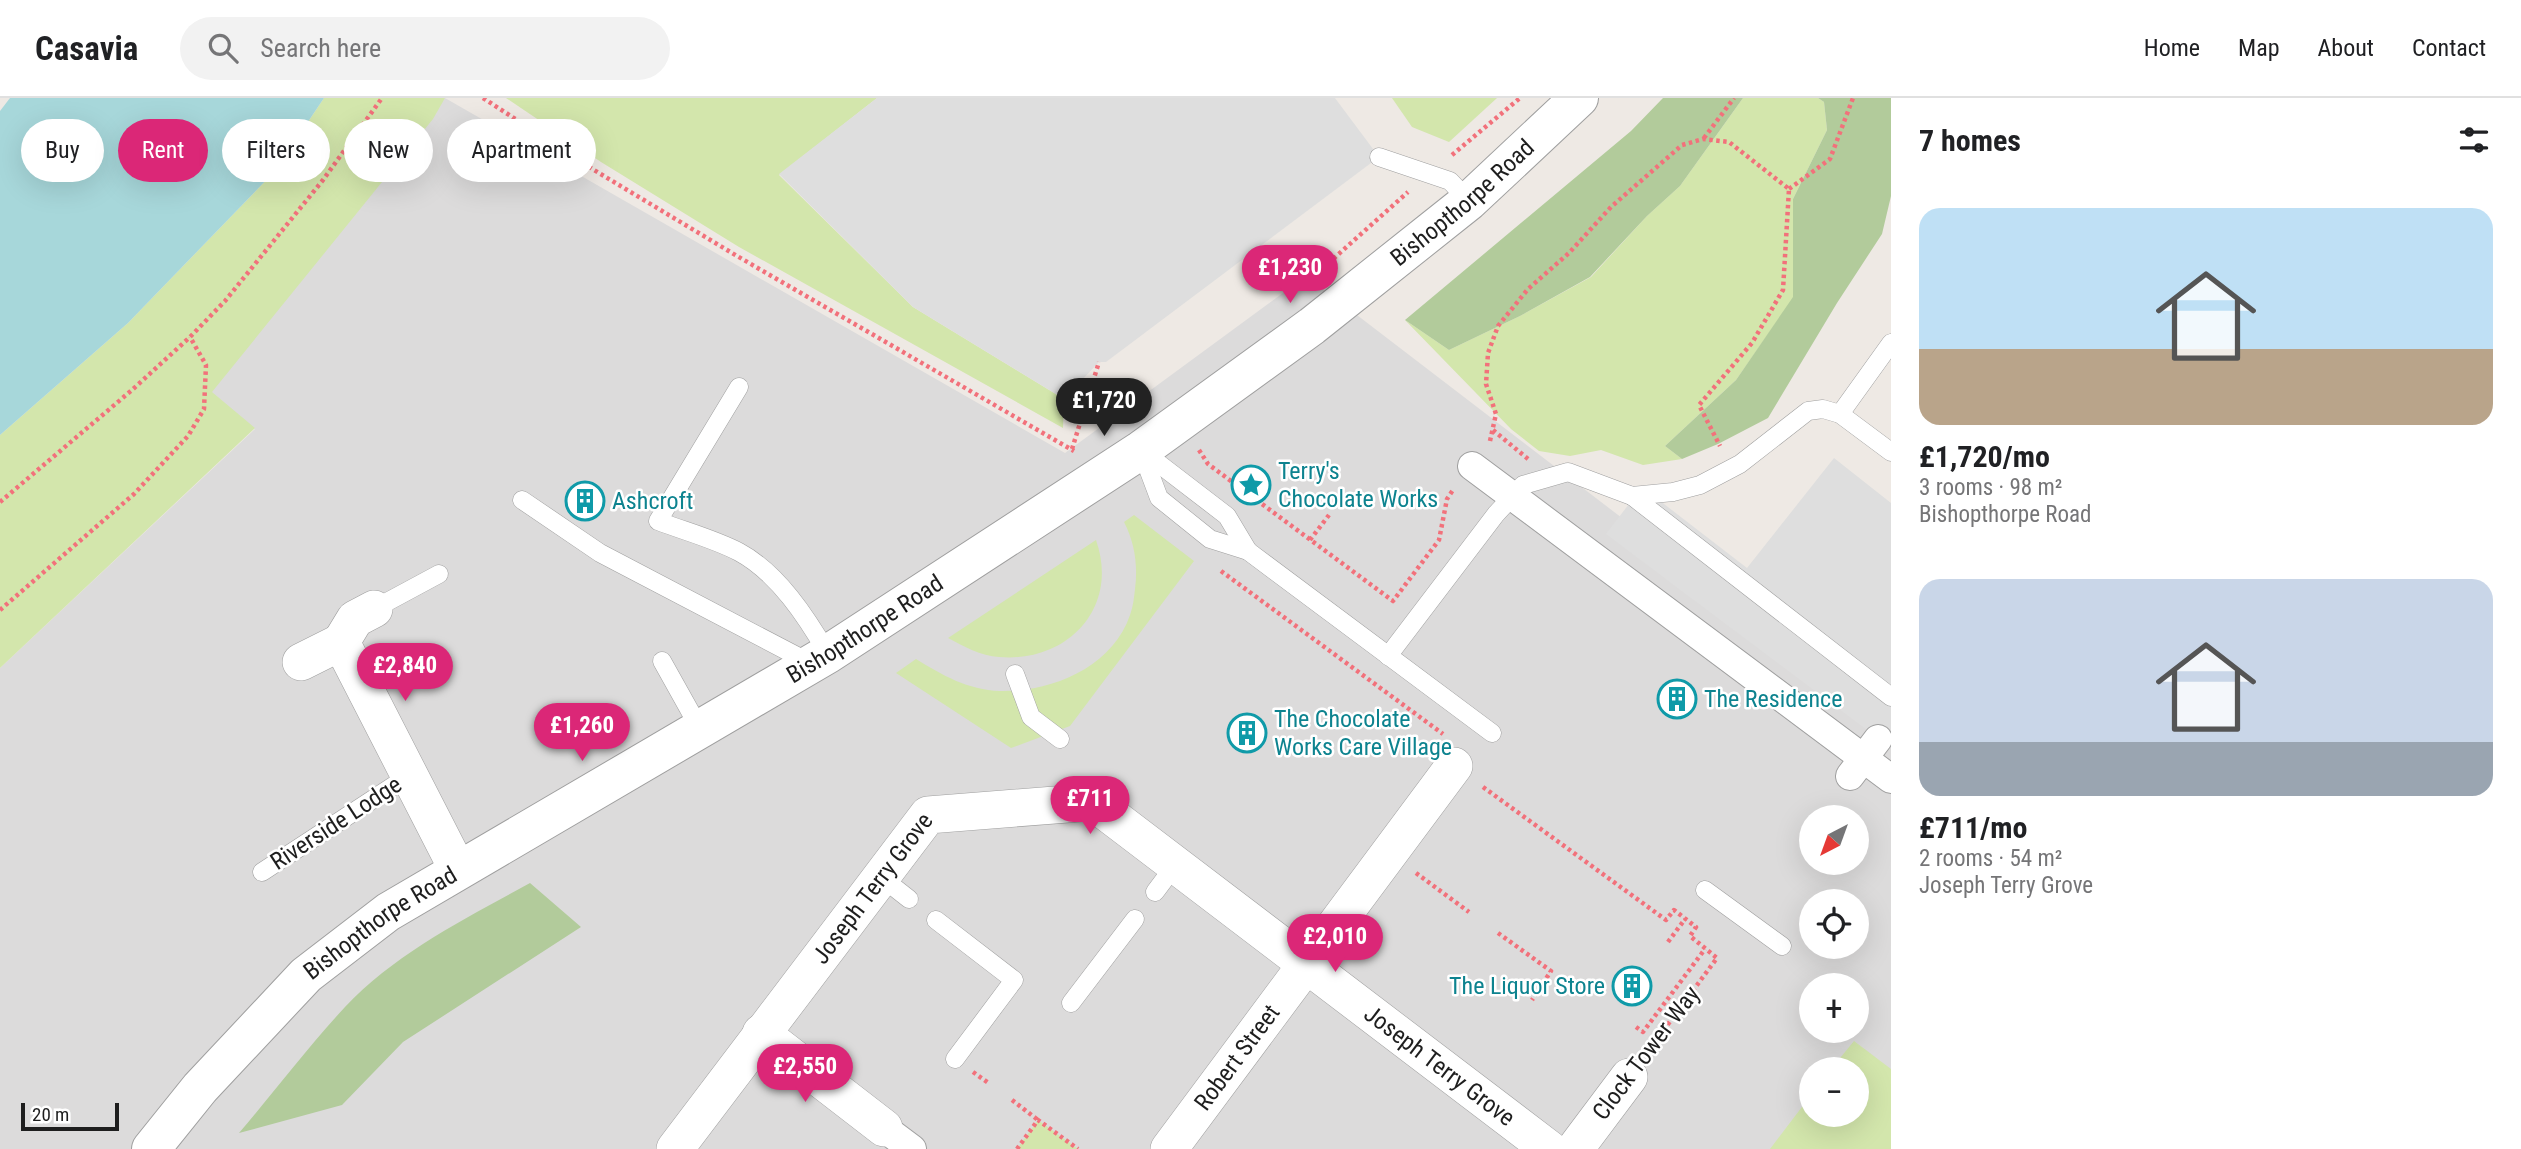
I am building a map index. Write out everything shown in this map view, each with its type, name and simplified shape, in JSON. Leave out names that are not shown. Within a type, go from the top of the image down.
[{"type":"street","name":"Bishopthorpe Road","points":[[150,1149],[200,1088],[306,975],[388,912],[820,659],[1141,450],[1312,326],[1469,201],[1579,98]]},
{"type":"street","points":[[1472,467],[1891,779]]},
{"type":"street","points":[[301,662],[341,642],[355,619],[374,609]]},
{"type":"street","points":[[341,642],[458,870]]},
{"type":"street","name":"Robert Street","points":[[1169,1149],[1454,766]]},
{"type":"street","name":"Joseph Terry Grove","points":[[675,1149],[761,1033],[895,888],[929,815],[1093,802],[1165,878],[1307,964],[1549,1149]]},
{"type":"street","points":[[761,1033],[898,1139]]},
{"type":"street","name":"Clock Tower Way","points":[[1575,1149],[1629,1077]]},
{"type":"lane","points":[[1379,156],[1450,181],[1469,201]]},
{"type":"lane","points":[[1840,414],[1891,343]]},
{"type":"lane","points":[[739,387],[658,521],[739,552],[754,562],[797,605],[820,659]]},
{"type":"lane","points":[[1632,496],[1673,492],[1700,485],[1732,468],[1808,411],[1823,409],[1840,414],[1891,452]]},
{"type":"lane","points":[[1141,450],[1227,516],[1248,551]]},
{"type":"lane","points":[[1141,450],[1159,498],[1210,539],[1248,551],[1492,733]]},
{"type":"lane","points":[[1388,656],[1512,496],[1523,485],[1568,472],[1632,496],[1891,697]]},
{"type":"lane","points":[[522,500],[600,553],[820,659]]},
{"type":"lane","points":[[374,609],[439,574]]},
{"type":"lane","points":[[662,661],[700,729]]},
{"type":"lane","points":[[1015,674],[1031,717],[1060,739]]},
{"type":"lane","name":"Riverside Lodge","points":[[262,872],[410,775]]},
{"type":"lane","points":[[1705,890],[1782,946]]},
{"type":"lane","points":[[936,919],[1014,980],[956,1059]]},
{"type":"lane","points":[[1071,1003],[1135,919]]},
{"type":"path","points":[[0,502],[190,337],[225,301],[314,190],[382,98]]},
{"type":"path","points":[[482,98],[594,170],[1072,449],[1100,476]]},
{"type":"path","points":[[1318,272],[1520,98]]},
{"type":"path","points":[[1703,138],[1734,98]]},
{"type":"path","points":[[1789,189],[1830,159],[1853,98]]},
{"type":"path","points":[[1180,423],[1208,464],[1393,601],[1439,540],[1447,499],[1487,447],[1496,414],[1486,384],[1488,353],[1498,326],[1528,289],[1569,253],[1611,207],[1682,145],[1703,138],[1729,142],[1789,189]]},
{"type":"path","points":[[1732,468],[1699,405],[1752,343],[1783,290],[1789,189]]},
{"type":"path","points":[[0,610],[134,494],[188,436],[204,409],[206,365],[190,337]]},
{"type":"path","points":[[1072,449],[1099,362]]},
{"type":"path","points":[[1493,430],[1550,477]]},
{"type":"path","points":[[1310,540],[1329,515]]},
{"type":"path","points":[[1221,571],[1454,742],[1443,757],[1454,766],[1666,920],[1674,910],[1696,927],[1690,936],[1705,948],[1643,1032],[1636,1027]]},
{"type":"path","points":[[1390,854],[1469,912]]},
{"type":"path","points":[[1668,942],[1685,919]]},
{"type":"path","points":[[1498,933],[1551,971],[1532,1000]]},
{"type":"path","name":"Clock Tower Way","points":[[1629,1077],[1717,958],[1705,948]]},
{"type":"path","points":[[1012,1100],[1078,1149]]},
{"type":"path","points":[[1017,1149],[1038,1120]]},
{"type":"shaded area","points":[[445,98],[482,119],[447,119],[447,182],[592,182],[1065,453],[1306,276],[1891,724],[1891,1087],[1869,1071],[1869,1057],[1799,1057],[1799,1127],[1802,1127],[1785,1149],[0,1149],[0,668],[255,429],[211,392],[378,182],[433,182],[433,119],[428,119]]},
{"type":"shaded area","points":[[877,98],[1335,98],[1379,157],[1106,362],[1099,362],[1064,399],[913,307],[779,174]]},
{"type":"shaded area","points":[[1834,458],[1891,503],[1891,748],[1606,534],[1642,487],[1747,568]]},
{"type":"green space","points":[[324,98],[445,98],[433,119],[344,119],[344,182],[382,182],[212,392],[255,428],[0,668],[0,435],[128,323],[264,182],[330,182],[330,119],[310,119]]},
{"type":"green space","points":[[506,98],[877,98],[779,175],[913,307],[1064,399],[1063,428],[739,247],[601,162],[596,159],[596,119],[537,119]]},
{"type":"green space","points":[[1392,98],[1497,98],[1449,142],[1412,127]]},
{"type":"green space","points":[[1663,98],[1743,98],[1680,186],[1647,216],[1590,277],[1520,316],[1449,350],[1405,320],[1631,131]]},
{"type":"green space","points":[[1743,98],[1818,98],[1824,102],[1827,130],[1793,199],[1794,297],[1736,380],[1665,446],[1682,459],[1643,465],[1601,450],[1570,456],[1539,451],[1511,429],[1405,320],[1449,350],[1520,316],[1591,277],[1647,216],[1680,186]]},
{"type":"green space","points":[[1818,98],[1891,98],[1891,196],[1882,234],[1768,418],[1682,459],[1665,446],[1736,380],[1793,297],[1793,199],[1827,130],[1824,102]]},
{"type":"green space","points":[[1134,515],[1194,561],[1070,726],[1011,748],[896,673],[916,659],[966,685],[1000,691],[1039,687],[1059,681],[1094,663],[1121,634],[1132,609],[1136,563],[1131,538],[1124,522]]},
{"type":"green space","points":[[1096,540],[1102,565],[1101,588],[1094,608],[1082,626],[1066,641],[1046,651],[1024,656],[999,657],[979,653],[948,638]]},
{"type":"green space","points":[[530,883],[581,927],[403,1042],[342,1105],[239,1133],[318,1038],[365,987],[409,953]]},
{"type":"green space","points":[[1852,1043],[1857,1043],[1891,1069],[1891,1149],[1770,1149],[1799,1111],[1799,1127],[1869,1127],[1869,1057],[1841,1057]]},
{"type":"green space","points":[[1038,1120],[1078,1149],[1017,1149]]},
{"type":"water","points":[[10,98],[324,98],[310,119],[222,119],[222,182],[264,182],[128,323],[0,435],[0,111]]},
{"type":"place","name":"Terry's Chocolate Works","points":[[1251,485]]},
{"type":"place","name":"Ashcroft","points":[[585,501]]},
{"type":"place","name":"The Residence","points":[[1677,699]]},
{"type":"place","name":"The Chocolate Works Care Village","points":[[1247,733]]},
{"type":"place","name":"The Liquor Store","points":[[1632,986]]}]
